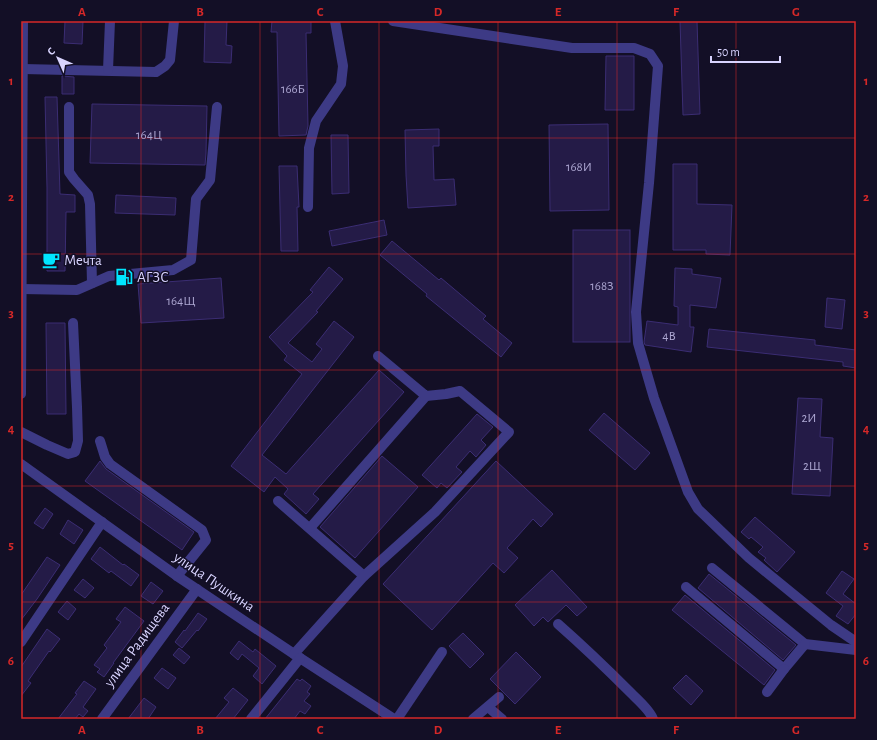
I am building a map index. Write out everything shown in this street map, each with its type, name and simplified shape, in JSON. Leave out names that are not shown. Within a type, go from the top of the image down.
[{"type":"street","points":[[21,394],[23,21]]},
{"type":"street","points":[[108,70],[110,21]]},
{"type":"street","points":[[23,68],[156,72],[165,66],[170,60],[174,21]]},
{"type":"street","points":[[308,207],[310,141],[316,121],[341,84],[343,66],[335,21]]},
{"type":"street","points":[[393,21],[572,48],[634,48],[650,54],[658,66],[649,184],[636,312],[638,343],[654,398],[688,492],[698,510],[748,558],[831,626],[856,642]]},
{"type":"street","points":[[69,107],[70,172],[88,195],[90,204],[92,284]]},
{"type":"street","points":[[22,289],[77,290],[109,276],[173,270],[190,260],[196,199],[210,180],[218,107]]},
{"type":"street","points":[[21,432],[68,454],[75,452],[78,441],[78,407],[73,323]]},
{"type":"street","points":[[378,356],[426,396]]},
{"type":"street","points":[[251,719],[297,656],[364,576],[435,512],[509,432],[460,391],[426,396],[310,528]]},
{"type":"street","points":[[100,442],[110,464],[202,530],[206,540],[177,576]]},
{"type":"street","name":"улица Пушкина","points":[[21,464],[177,576],[390,718]]},
{"type":"street","points":[[278,501],[364,576]]},
{"type":"street","points":[[21,642],[102,522]]},
{"type":"street","points":[[712,568],[805,644],[856,650]]},
{"type":"street","points":[[686,587],[784,669]]},
{"type":"street","name":"улица Радищева","points":[[102,719],[197,589]]},
{"type":"street","points":[[558,624],[602,663],[639,701],[654,719]]},
{"type":"street","points":[[767,692],[805,644]]},
{"type":"street","points":[[390,718],[442,652]]},
{"type":"street","points":[[473,719],[499,697]]},
{"type":"street","points":[[488,707],[502,719]]},
{"type":"building","points":[[65,21],[83,21],[82,44],[64,43]]},
{"type":"building","points":[[205,21],[227,21],[226,45],[232,46],[231,63],[204,62]]},
{"type":"building","points":[[272,21],[311,21],[311,33],[306,33],[308,126],[306,135],[279,136],[277,32],[271,32]]},
{"type":"building","points":[[680,21],[697,21],[700,114],[683,115]]},
{"type":"building","points":[[606,56],[634,56],[634,110],[605,110]]},
{"type":"building","points":[[62,76],[74,77],[74,94],[62,94]]},
{"type":"building","points":[[45,97],[57,97],[60,194],[75,195],[75,212],[66,212],[65,271],[47,271]]},
{"type":"building","points":[[92,104],[207,106],[205,165],[90,163]]},
{"type":"building","points":[[608,124],[609,210],[550,211],[549,125]]},
{"type":"building","points":[[439,129],[439,146],[433,146],[434,180],[454,179],[456,205],[408,208],[405,130]]},
{"type":"building","points":[[331,135],[348,135],[349,193],[332,194]]},
{"type":"building","points":[[673,164],[697,164],[697,204],[732,205],[730,255],[706,254],[706,250],[673,250]]},
{"type":"building","points":[[279,166],[297,166],[299,207],[297,207],[298,251],[281,251]]},
{"type":"building","points":[[116,195],[176,198],[175,215],[115,213]]},
{"type":"building","points":[[384,220],[387,235],[332,246],[329,231]]},
{"type":"building","points":[[573,230],[630,230],[630,342],[573,342]]},
{"type":"building","points":[[392,241],[439,280],[441,278],[486,316],[483,319],[512,343],[501,357],[426,296],[427,294],[380,255]]},
{"type":"building","points":[[329,267],[343,279],[316,311],[318,312],[288,343],[312,362],[322,349],[316,344],[334,321],[354,337],[262,455],[286,474],[379,370],[404,392],[313,494],[319,499],[306,514],[284,494],[288,489],[275,477],[264,492],[231,466],[302,374],[284,360],[287,356],[269,337],[313,292],[310,290]]},
{"type":"building","points":[[675,268],[692,269],[692,274],[721,278],[716,308],[690,305],[690,327],[694,327],[691,352],[645,345],[644,342],[647,321],[678,325],[678,307],[674,306]]},
{"type":"building","points":[[221,278],[224,318],[141,323],[138,284]]},
{"type":"building","points":[[827,298],[845,300],[842,329],[825,327]]},
{"type":"building","points":[[46,323],[65,323],[66,414],[47,414]]},
{"type":"building","points":[[709,329],[815,340],[815,345],[856,350],[856,368],[843,366],[843,362],[707,347]]},
{"type":"building","points":[[798,398],[822,399],[820,437],[833,438],[830,496],[792,494]]},
{"type":"building","points":[[604,413],[650,453],[635,470],[589,430]]},
{"type":"building","points":[[477,414],[493,427],[481,440],[486,445],[476,457],[470,451],[456,467],[462,472],[447,488],[441,483],[437,488],[422,475]]},
{"type":"building","points":[[382,456],[418,487],[355,558],[320,527]]},
{"type":"building","points":[[100,461],[106,469],[194,532],[182,550],[85,481]]},
{"type":"building","points":[[496,461],[553,514],[541,527],[533,519],[507,548],[518,558],[504,573],[493,563],[432,630],[383,584]]},
{"type":"building","points":[[45,508],[53,514],[43,529],[34,523]]},
{"type":"building","points":[[755,517],[795,552],[777,572],[764,560],[766,558],[758,552],[763,547],[751,537],[749,539],[741,532]]},
{"type":"building","points":[[68,520],[83,530],[74,544],[60,534]]},
{"type":"building","points":[[100,547],[123,565],[124,564],[139,575],[131,586],[111,571],[109,573],[91,559]]},
{"type":"building","points":[[47,557],[60,565],[21,620],[21,595]]},
{"type":"building","points":[[552,570],[587,607],[577,616],[566,605],[548,622],[543,617],[534,626],[515,605]]},
{"type":"building","points":[[842,571],[854,579],[843,594],[856,604],[856,614],[848,624],[836,616],[843,606],[826,593]]},
{"type":"building","points":[[709,574],[796,645],[783,660],[698,588]]},
{"type":"building","points":[[83,579],[94,588],[85,598],[74,590]]},
{"type":"building","points":[[151,582],[163,591],[153,604],[141,596]]},
{"type":"building","points":[[685,595],[775,670],[764,685],[672,610]]},
{"type":"building","points":[[67,601],[76,609],[68,620],[58,612]]},
{"type":"building","points":[[125,607],[144,621],[104,677],[97,672],[100,669],[94,665],[107,648],[104,645],[121,622],[116,619]]},
{"type":"building","points":[[198,613],[207,619],[182,648],[175,642]]},
{"type":"building","points":[[47,629],[60,639],[50,652],[49,651],[28,681],[31,683],[21,696],[21,667]]},
{"type":"building","points":[[463,633],[484,654],[470,668],[449,646]]},
{"type":"building","points":[[239,641],[253,652],[255,649],[276,666],[262,684],[253,676],[259,668],[242,654],[238,660],[230,653]]},
{"type":"building","points":[[179,648],[190,657],[184,664],[173,655]]},
{"type":"building","points":[[516,652],[541,677],[515,704],[490,679]]},
{"type":"building","points":[[162,668],[176,678],[168,689],[154,678]]},
{"type":"building","points":[[686,675],[703,691],[691,705],[673,688]]},
{"type":"building","points":[[297,679],[300,681],[302,679],[311,686],[307,692],[310,694],[304,701],[311,706],[305,714],[300,711],[294,719],[265,719]]},
{"type":"building","points":[[84,681],[96,689],[83,707],[88,711],[83,717],[79,714],[75,719],[58,719],[77,694],[75,693]]},
{"type":"building","points":[[233,688],[248,700],[233,719],[215,719],[229,702],[224,698]]},
{"type":"building","points":[[144,698],[156,707],[148,719],[128,719]]},
{"type":"place","name":"Мечта","points":[[51,260]]},
{"type":"place","name":"АГЗС","points":[[124,277]]}]
